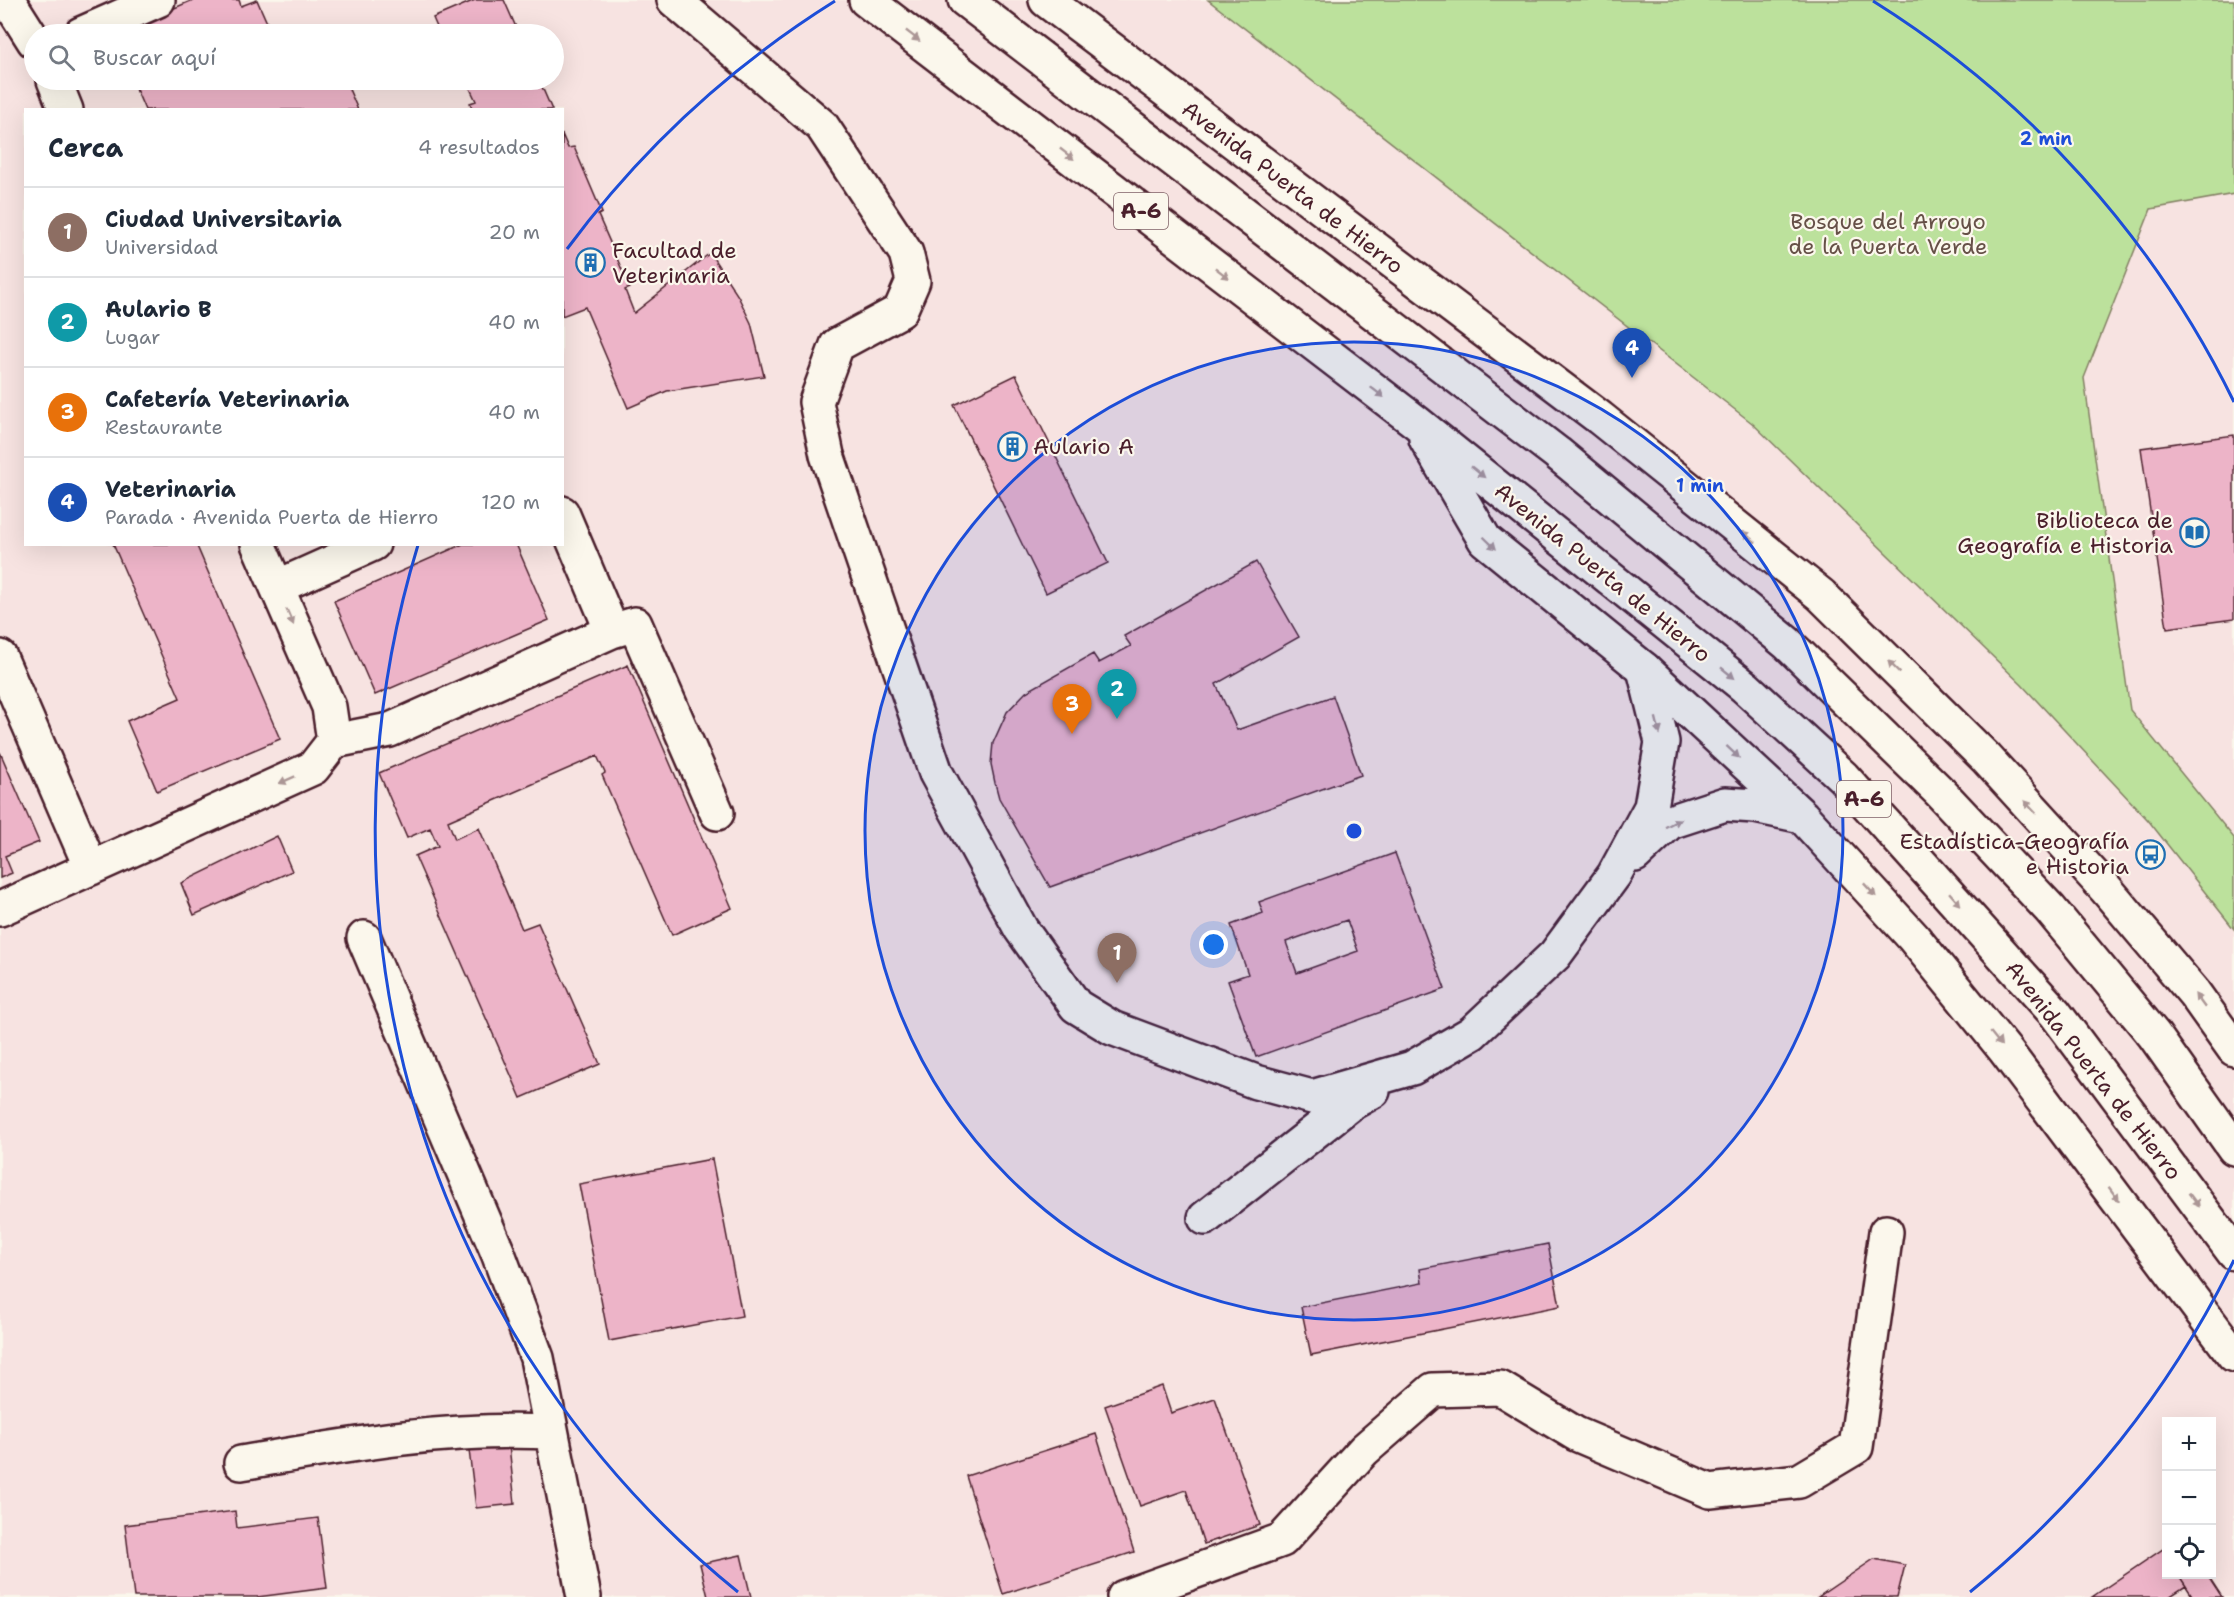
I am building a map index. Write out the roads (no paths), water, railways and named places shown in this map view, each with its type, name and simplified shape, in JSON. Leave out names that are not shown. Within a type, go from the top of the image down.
[{"type":"main road","points":[[8,0],[24,25]]},
{"type":"main road","points":[[104,24],[159,0]]},
{"type":"main road","points":[[674,0],[822,126],[906,253],[913,281],[900,310],[837,345],[816,402],[827,455],[936,773],[1021,929],[1076,1006],[1112,1028],[1256,1082],[1312,1097],[1412,1068]]},
{"type":"main road","name":"Avenida Puerta de Hierro","points":[[866,0],[1416,422],[1745,687],[1843,777],[2055,1013],[2234,1253]]},
{"type":"main road","points":[[964,0],[1557,453],[1787,643],[1940,792],[2050,909],[2154,1035],[2234,1148]]},
{"type":"main road","name":"Avenida Puerta de Hierro","points":[[1048,1],[1600,418],[1821,595],[1986,758],[2106,889],[2194,993],[2234,1048]]},
{"type":"main road","points":[[58,90],[65,108]]},
{"type":"main road","points":[[1416,422],[1485,540],[1644,669],[1802,816],[1913,937],[2005,1050],[2234,1354]]},
{"type":"main road","points":[[564,518],[612,631]]},
{"type":"main road","points":[[259,546],[329,707],[334,741]]},
{"type":"main road","points":[[277,587],[369,546]]},
{"type":"main road","points":[[0,909],[313,768],[334,741],[390,730],[612,631],[635,624],[717,813]]},
{"type":"main road","points":[[0,657],[92,868]]},
{"type":"main road","points":[[1205,1218],[1350,1104],[1472,1033],[1555,955],[1614,875],[1651,807],[1662,742],[1644,669]]},
{"type":"main road","points":[[1614,875],[1670,822],[1725,804],[1755,806],[1802,816]]},
{"type":"main road","points":[[364,938],[498,1253],[537,1358],[584,1597]]},
{"type":"main road","points":[[1124,1597],[1282,1540],[1364,1450],[1433,1390],[1500,1388],[1576,1434],[1710,1491],[1798,1481],[1856,1447],[1886,1232]]},
{"type":"main road","points":[[242,1463],[423,1434],[493,1429],[551,1432]]},
{"type":"place","name":"Facultad de Veterinaria","points":[[591,263]]},
{"type":"place","name":"Veterinaria","points":[[1632,378]]},
{"type":"place","name":"Aulario A","points":[[1012,446]]},
{"type":"place","name":"Biblioteca de Geografía e Historia","points":[[2194,533]]},
{"type":"place","name":"Aulario B","points":[[1117,719]]},
{"type":"place","name":"Cafetería Veterinaria","points":[[1072,734]]},
{"type":"place","name":"Estadística-Geografía e Historia","points":[[2150,854]]},
{"type":"place","name":"Ciudad Universitaria","points":[[1117,983]]},
{"type":"park label","name":"Bosque del Arroyo de la Puerta Verde","points":[[1888,234]]}]
